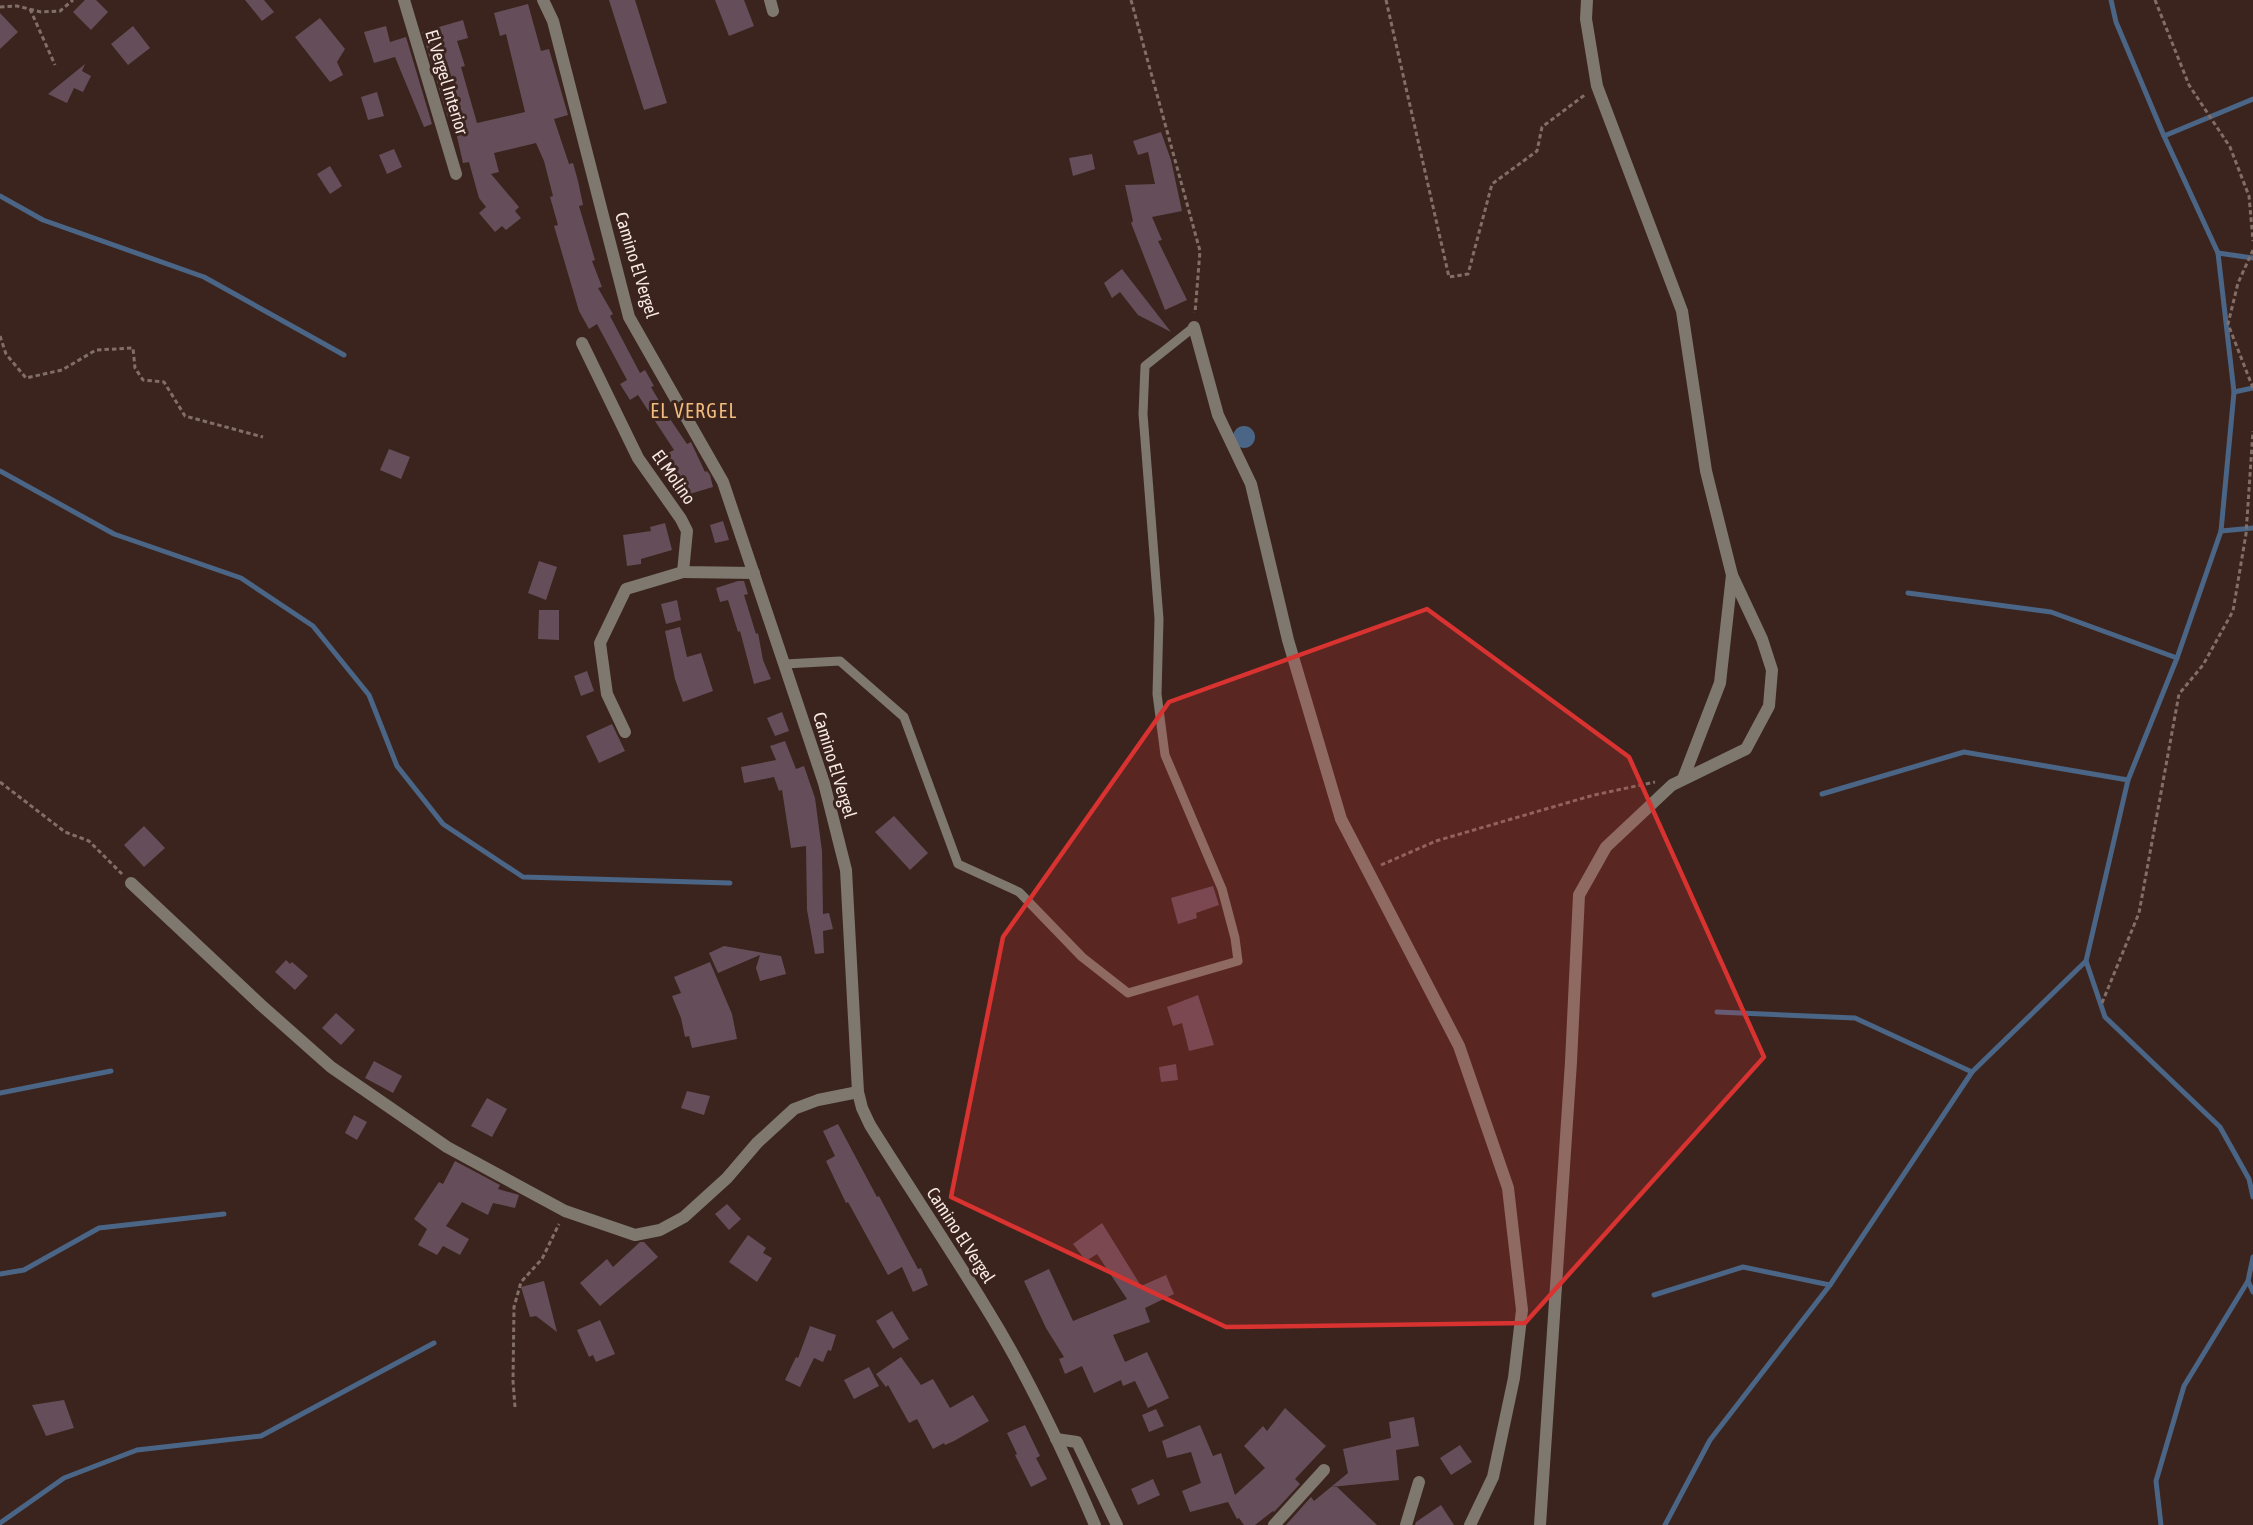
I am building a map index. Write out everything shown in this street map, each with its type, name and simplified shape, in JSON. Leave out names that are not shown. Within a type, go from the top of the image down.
[{"type":"street","name":"El Vergel Interior","points":[[404,0],[456,174]]},
{"type":"street","name":"Camino El Vergel","points":[[543,0],[553,21],[629,317],[723,482],[824,783],[846,870],[858,1092],[862,1108],[870,1125],[985,1306],[1018,1364],[1056,1439],[1095,1525]]},
{"type":"street","points":[[1540,1525],[1579,895],[1606,848],[1677,782],[1746,749],[1769,706],[1772,670],[1762,639],[1732,575],[1706,471],[1683,311],[1597,86],[1586,19],[1587,0]]},
{"type":"street","points":[[1194,327],[1218,415],[1251,484],[1288,640],[1341,819],[1460,1046],[1508,1188],[1522,1310],[1514,1378],[1493,1477],[1470,1525]]},
{"type":"street","name":"El Molino","points":[[582,344],[638,458],[687,531],[683,572]]},
{"type":"street","points":[[625,732],[607,694],[600,642],[626,589],[683,572],[754,573]]},
{"type":"street","points":[[1677,782],[1720,683],[1732,575]]},
{"type":"street","points":[[131,884],[261,1005],[332,1067],[447,1147],[565,1211],[635,1235],[660,1230],[684,1217],[727,1178],[757,1143],[794,1109],[818,1100],[858,1092]]},
{"type":"street","points":[[1056,1439],[1077,1442],[1117,1525]]},
{"type":"street","points":[[1274,1525],[1324,1470]]},
{"type":"street","points":[[1406,1525],[1419,1482]]},
{"type":"lane","points":[[784,664],[840,661],[904,717],[958,864],[1019,892],[1082,957],[1128,993],[1238,961],[1235,938],[1222,889],[1166,755],[1157,694],[1159,619],[1143,414],[1145,366],[1194,327]]},
{"type":"path","points":[[0,7],[17,6],[41,12],[60,11],[73,0]]},
{"type":"path","points":[[1131,0],[1200,251],[1194,327]]},
{"type":"path","points":[[1386,0],[1449,277],[1468,274],[1492,184],[1537,151],[1542,127],[1597,86]]},
{"type":"path","points":[[2155,0],[2189,85],[2230,147],[2246,186],[2253,241]]},
{"type":"path","points":[[30,9],[55,65]]},
{"type":"path","points":[[2253,250],[2238,283],[2228,324],[2253,388]]},
{"type":"path","points":[[0,336],[6,354],[26,378],[62,370],[96,350],[133,348],[135,368],[143,380],[164,382],[185,416],[263,436]]},
{"type":"path","points":[[2103,1003],[2139,913],[2179,694],[2203,665],[2233,611],[2246,534],[2253,431]]},
{"type":"path","points":[[1368,870],[1436,841],[1594,795],[1652,781],[1677,782]]},
{"type":"path","points":[[0,782],[65,832],[89,841],[131,884]]},
{"type":"path","points":[[515,1407],[514,1307],[521,1282],[542,1259],[565,1211]]},
{"type":"highlighted area","points":[[1427,609],[1629,757],[1764,1057],[1525,1323],[1226,1327],[951,1197],[1003,937],[1169,702]]},
{"type":"water","points":[[1240,426],[1248,426],[1255,433],[1255,441],[1248,448],[1240,448],[1233,441],[1233,433]]},
{"type":"building","points":[[85,0],[96,0],[108,12],[91,30],[73,12]]},
{"type":"building","points":[[245,0],[264,0],[274,12],[262,21]]},
{"type":"building","points":[[609,0],[635,0],[667,103],[644,110]]},
{"type":"building","points":[[715,0],[744,0],[754,26],[729,36]]},
{"type":"building","points":[[528,4],[541,51],[549,49],[568,115],[554,119],[569,164],[573,163],[578,181],[583,205],[579,206],[595,260],[592,261],[602,287],[598,288],[613,314],[610,316],[640,373],[645,370],[654,386],[651,387],[668,416],[687,444],[691,442],[705,472],[707,471],[710,475],[713,487],[683,496],[675,469],[671,471],[664,455],[674,450],[638,395],[630,400],[620,384],[627,380],[597,324],[589,329],[579,311],[554,226],[558,225],[550,197],[553,196],[544,161],[536,143],[494,153],[499,172],[491,174],[519,207],[515,211],[521,218],[506,230],[502,226],[495,232],[479,213],[486,207],[479,198],[469,162],[463,163],[453,119],[448,118],[422,32],[463,20],[468,38],[457,41],[465,66],[461,67],[477,123],[525,112],[506,34],[500,36],[494,13]]},
{"type":"building","points":[[0,13],[18,32],[0,49]]},
{"type":"building","points":[[320,18],[345,49],[337,62],[343,75],[330,82],[295,37]]},
{"type":"building","points":[[133,26],[150,48],[128,65],[111,44]]},
{"type":"building","points":[[386,26],[390,42],[406,37],[432,124],[424,127],[395,57],[374,63],[364,32]]},
{"type":"building","points":[[85,64],[82,71],[91,76],[83,92],[74,88],[67,103],[48,94]]},
{"type":"building","points":[[377,92],[384,116],[368,120],[361,97]]},
{"type":"building","points":[[1161,132],[1171,160],[1182,211],[1152,217],[1162,240],[1158,241],[1187,300],[1165,310],[1131,223],[1133,221],[1125,185],[1155,184],[1148,152],[1138,155],[1133,141]]},
{"type":"building","points":[[394,149],[402,167],[387,174],[379,155]]},
{"type":"building","points":[[1092,154],[1095,169],[1073,176],[1069,158]]},
{"type":"building","points":[[330,166],[342,186],[330,194],[317,174]]},
{"type":"building","points":[[1122,269],[1171,332],[1138,315],[1120,292],[1112,298],[1104,283]]},
{"type":"building","points":[[389,449],[410,457],[401,479],[380,470]]},
{"type":"building","points":[[723,521],[729,540],[715,543],[710,525]]},
{"type":"building","points":[[665,523],[672,550],[641,559],[641,564],[627,566],[623,535],[651,531],[650,527]]},
{"type":"building","points":[[539,561],[557,567],[546,600],[528,593]]},
{"type":"building","points":[[744,581],[748,594],[744,595],[756,634],[758,633],[763,660],[771,679],[754,684],[740,631],[738,632],[728,600],[720,602],[716,588]]},
{"type":"building","points":[[677,600],[681,620],[666,624],[661,604]]},
{"type":"building","points":[[539,610],[559,610],[559,640],[538,639]]},
{"type":"building","points":[[680,627],[687,657],[701,653],[713,691],[683,702],[675,679],[665,631]]},
{"type":"building","points":[[587,671],[594,691],[581,696],[574,676]]},
{"type":"building","points":[[782,712],[789,731],[775,736],[767,718]]},
{"type":"building","points":[[612,724],[625,751],[599,763],[586,736]]},
{"type":"building","points":[[785,741],[796,769],[804,766],[815,798],[822,851],[823,914],[829,913],[833,929],[823,931],[824,953],[815,954],[807,910],[806,846],[791,848],[782,790],[779,791],[774,777],[744,783],[741,767],[776,760],[770,746]]},
{"type":"building","points":[[894,816],[928,853],[910,870],[875,832]]},
{"type":"building","points":[[144,826],[165,848],[144,867],[124,845]]},
{"type":"building","points":[[1213,886],[1219,905],[1196,913],[1197,918],[1178,924],[1171,898]]},
{"type":"building","points":[[724,946],[781,956],[786,974],[760,981],[756,968],[760,955],[718,973],[709,953]]},
{"type":"building","points":[[286,960],[290,964],[292,962],[308,976],[295,990],[275,972]]},
{"type":"building","points":[[710,962],[732,1014],[737,1039],[692,1048],[689,1036],[685,1037],[681,1018],[672,996],[681,993],[674,977]]},
{"type":"building","points":[[1198,995],[1214,1045],[1189,1051],[1182,1023],[1173,1026],[1167,1007]]},
{"type":"building","points":[[336,1013],[355,1030],[341,1045],[322,1028]]},
{"type":"building","points":[[374,1061],[402,1076],[393,1093],[365,1078]]},
{"type":"building","points":[[1176,1064],[1178,1080],[1161,1082],[1159,1067]]},
{"type":"building","points":[[687,1091],[710,1096],[704,1115],[681,1108]]},
{"type":"building","points":[[487,1098],[507,1109],[492,1137],[471,1126]]},
{"type":"building","points":[[354,1115],[367,1122],[357,1140],[345,1133]]},
{"type":"building","points":[[838,1124],[918,1269],[921,1268],[928,1285],[913,1292],[902,1267],[888,1275],[848,1202],[846,1203],[826,1161],[835,1156],[823,1131]]},
{"type":"building","points":[[455,1161],[500,1185],[498,1189],[519,1195],[515,1208],[493,1203],[488,1215],[462,1202],[446,1226],[469,1239],[460,1255],[443,1246],[437,1255],[418,1245],[427,1229],[414,1219],[439,1182],[443,1184]]},
{"type":"building","points":[[727,1204],[741,1219],[729,1230],[715,1214]]},
{"type":"building","points":[[1102,1223],[1141,1286],[1166,1275],[1174,1294],[1145,1308],[1150,1322],[1113,1335],[1125,1362],[1147,1352],[1169,1398],[1148,1408],[1135,1381],[1123,1386],[1121,1380],[1094,1393],[1082,1366],[1065,1374],[1059,1359],[1064,1357],[1046,1328],[1024,1281],[1049,1269],[1073,1321],[1127,1299],[1097,1254],[1086,1261],[1073,1244]]},
{"type":"building","points":[[748,1235],[766,1248],[763,1253],[772,1258],[757,1282],[729,1262]]},
{"type":"building","points":[[640,1242],[644,1242],[658,1257],[600,1306],[580,1283],[607,1259],[613,1267]]},
{"type":"building","points":[[544,1281],[557,1332],[536,1316],[530,1317],[521,1287]]},
{"type":"building","points":[[892,1311],[909,1339],[893,1349],[876,1321]]},
{"type":"building","points":[[600,1320],[615,1354],[596,1362],[593,1355],[589,1357],[577,1330]]},
{"type":"building","points":[[810,1326],[836,1335],[831,1351],[828,1350],[823,1362],[814,1358],[800,1387],[785,1380],[796,1357],[798,1358]]},
{"type":"building","points":[[901,1357],[921,1385],[933,1379],[950,1408],[973,1395],[989,1421],[954,1441],[933,1449],[917,1419],[909,1423],[888,1385],[886,1387],[876,1374]]},
{"type":"building","points":[[869,1367],[879,1386],[854,1399],[844,1380]]},
{"type":"building","points":[[64,1400],[74,1428],[46,1436],[32,1405]]},
{"type":"building","points":[[1285,1408],[1326,1446],[1295,1479],[1300,1484],[1274,1512],[1255,1525],[1244,1525],[1239,1518],[1237,1519],[1228,1502],[1190,1512],[1182,1491],[1201,1483],[1191,1452],[1167,1458],[1162,1441],[1200,1425],[1213,1456],[1221,1453],[1235,1495],[1265,1468],[1244,1446],[1263,1426],[1267,1431]]},
{"type":"building","points":[[1156,1409],[1164,1426],[1149,1432],[1142,1415]]},
{"type":"building","points":[[1414,1417],[1419,1446],[1396,1450],[1399,1480],[1331,1487],[1348,1473],[1343,1449],[1391,1438],[1389,1422]]},
{"type":"building","points":[[1025,1425],[1040,1456],[1036,1458],[1047,1479],[1031,1487],[1007,1433]]},
{"type":"building","points":[[1460,1445],[1472,1462],[1451,1475],[1440,1458]]},
{"type":"building","points":[[1153,1479],[1160,1495],[1138,1505],[1131,1489]]},
{"type":"building","points":[[1331,1487],[1337,1487],[1377,1525],[1286,1525],[1311,1497],[1314,1501]]},
{"type":"building","points":[[1441,1505],[1454,1525],[1415,1525],[1416,1522]]},
{"type":"waterway","points":[[2111,0],[2116,22],[2164,136],[2218,253],[2234,392],[2221,531],[2177,658],[2128,780],[2086,961],[2105,1017],[2220,1127],[2249,1179],[2253,1197]]},
{"type":"waterway","points":[[2164,136],[2253,99]]},
{"type":"waterway","points":[[0,196],[43,220],[204,277],[344,355]]},
{"type":"waterway","points":[[2218,253],[2253,258]]},
{"type":"waterway","points":[[2234,392],[2253,388]]},
{"type":"waterway","points":[[0,471],[114,534],[241,578],[313,626],[369,695],[397,766],[443,824],[523,877],[730,883]]},
{"type":"waterway","points":[[2221,531],[2253,528]]},
{"type":"waterway","points":[[1908,593],[2051,612],[2177,658]]},
{"type":"waterway","points":[[1822,794],[1964,752],[2128,780]]},
{"type":"waterway","points":[[1665,1525],[1710,1440],[1830,1285],[1972,1072],[2086,961]]},
{"type":"waterway","points":[[1717,1012],[1855,1018],[1972,1072]]},
{"type":"waterway","points":[[0,1093],[111,1071]]},
{"type":"waterway","points":[[0,1274],[24,1270],[99,1228],[224,1214]]},
{"type":"waterway","points":[[2253,1257],[2248,1281],[2253,1292]]},
{"type":"waterway","points":[[1654,1295],[1743,1267],[1830,1285]]},
{"type":"waterway","points":[[2161,1525],[2156,1481],[2184,1386],[2248,1281]]},
{"type":"waterway","points":[[0,1523],[64,1478],[137,1450],[261,1436],[434,1343]]},
{"type":"district","name":"EL VERGEL","points":[[694,410]]}]
